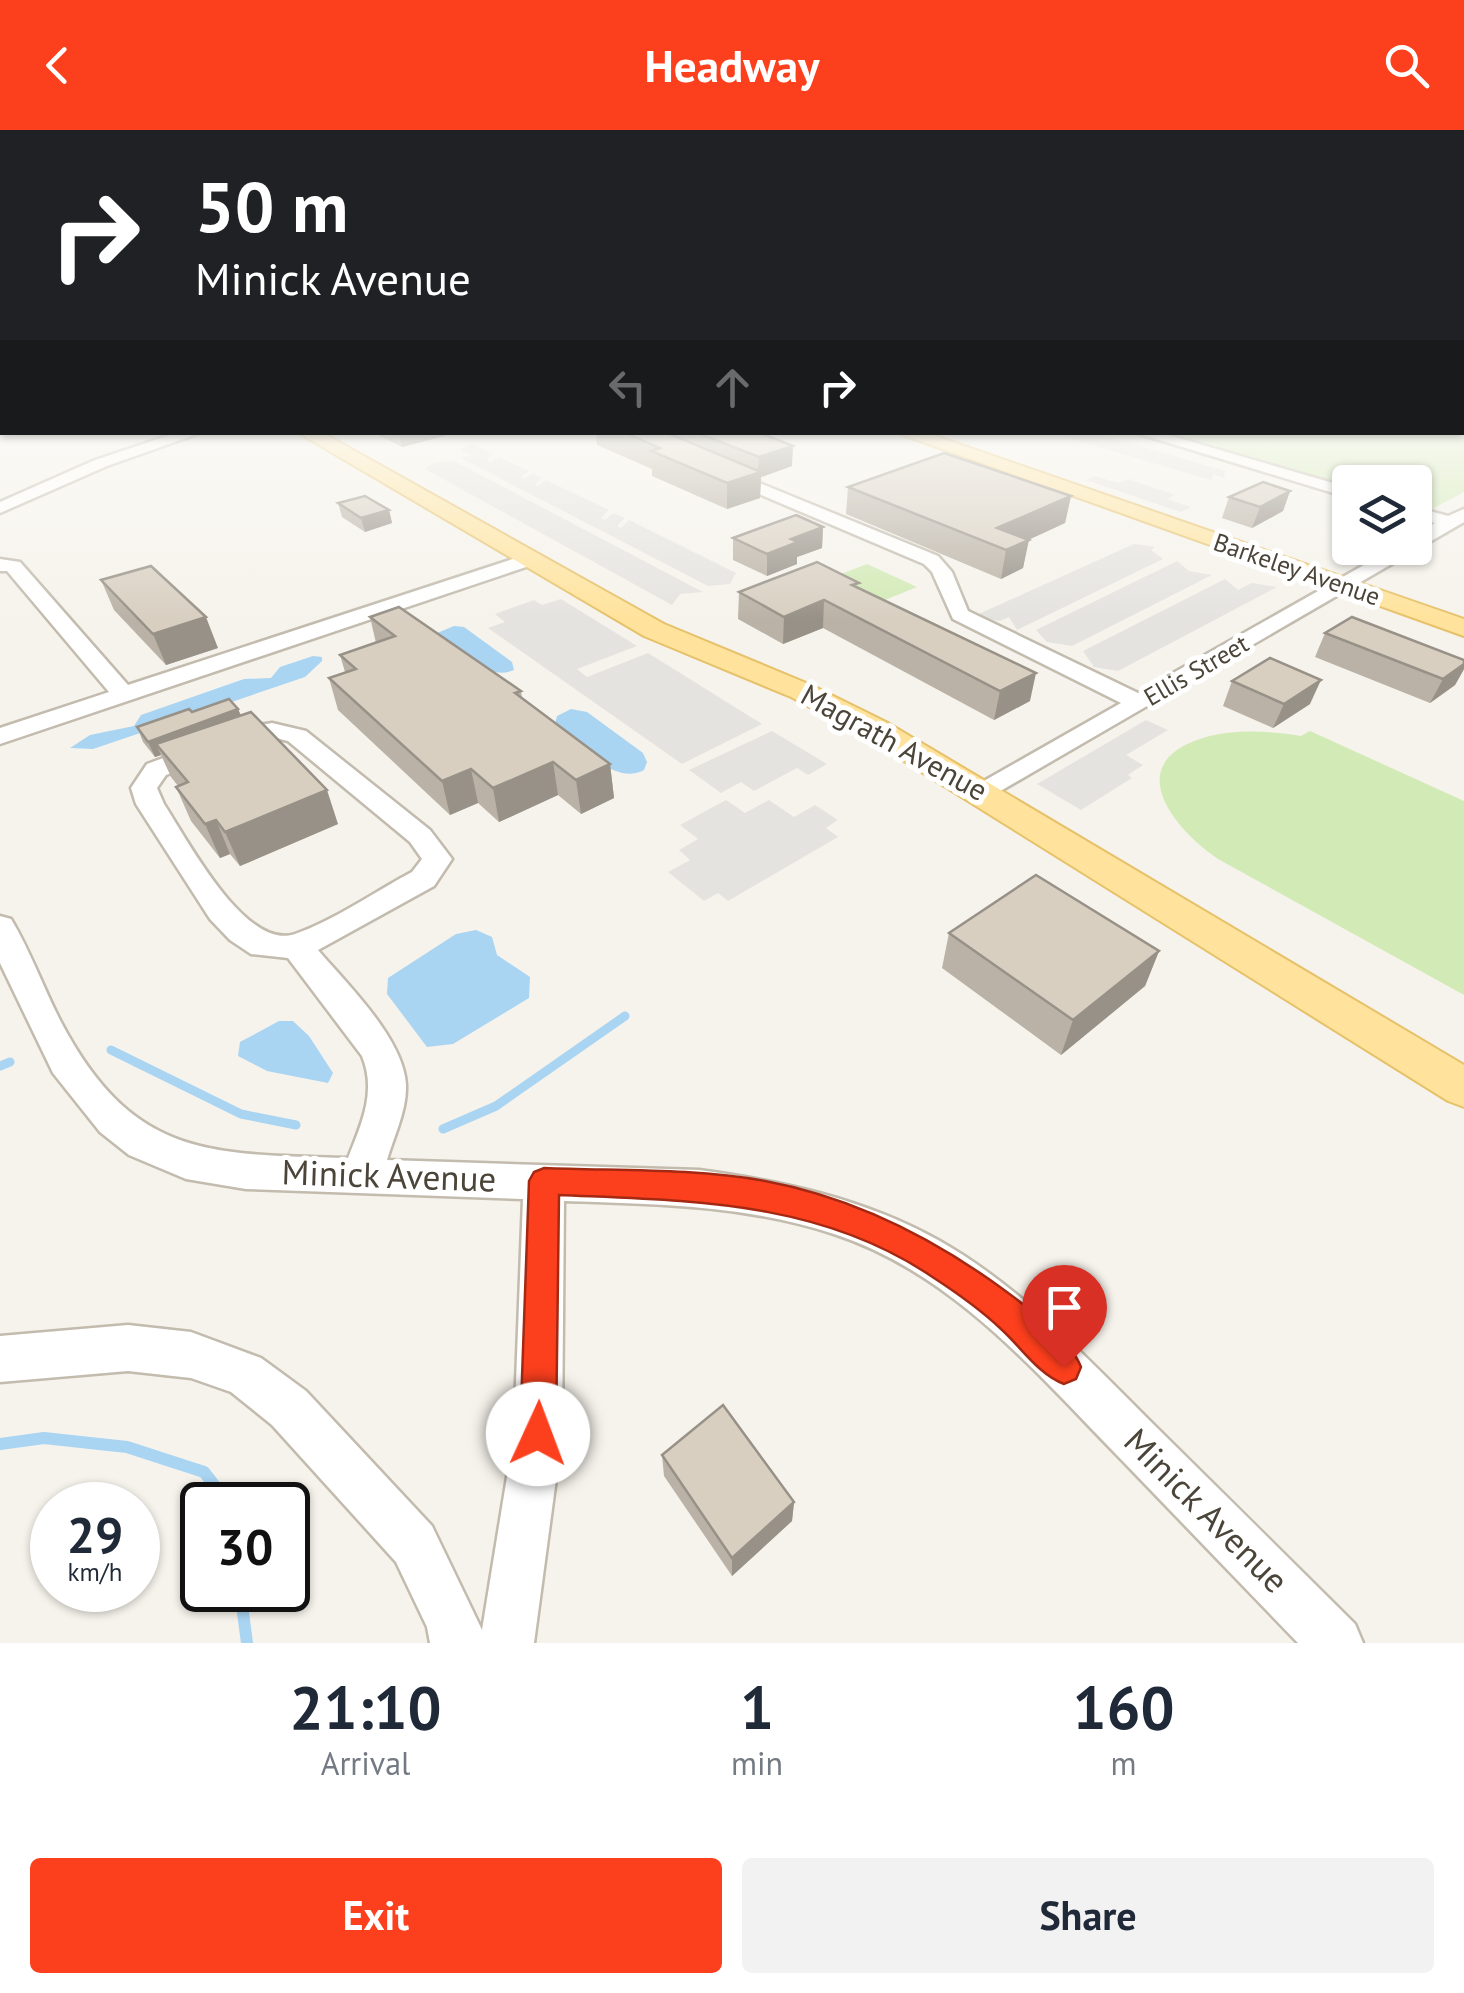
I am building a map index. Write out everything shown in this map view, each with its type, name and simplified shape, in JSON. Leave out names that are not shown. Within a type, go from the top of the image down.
[{"type":"main road","name":"Magrath Avenue","points":[[389,479],[668,637],[850,715],[984,792],[1464,1088]]},
{"type":"main road","name":"Barkeley Avenue","points":[[1038,479],[1464,628]]},
{"type":"street","points":[[0,508],[65,479]]},
{"type":"street","points":[[736,479],[931,560],[944,573],[960,615],[1139,703]]},
{"type":"street","points":[[1300,479],[1332,488]]},
{"type":"street","points":[[1432,514],[1457,518]]},
{"type":"street","points":[[1432,533],[1457,518]]},
{"type":"street","points":[[0,736],[532,559]]},
{"type":"street","points":[[0,564],[13,566],[124,695]]},
{"type":"street","name":"Ellis Street","points":[[984,792],[1378,565]]},
{"type":"street","points":[[272,730],[297,736],[420,836],[434,852],[434,868],[423,879],[298,947],[262,946],[222,912],[150,804],[144,788],[156,770],[256,732],[272,730]]},
{"type":"street","name":"Minick Avenue","points":[[0,927],[68,1070],[89,1098],[120,1126],[177,1159],[246,1172],[544,1181],[766,1195],[857,1221],[921,1252],[986,1295],[1036,1339],[1336,1643]]},
{"type":"street","points":[[298,947],[386,1066],[386,1096],[362,1175]]},
{"type":"street","points":[[507,1643],[538,1434],[544,1181]]},
{"type":"street","points":[[0,1359],[128,1348],[191,1355],[245,1374],[290,1408],[414,1544],[454,1624],[457,1643]]},
{"type":"green space","points":[[1432,479],[1464,479],[1464,492],[1432,509]]},
{"type":"green space","points":[[867,564],[917,587],[880,602],[831,578]]},
{"type":"green space","points":[[1310,731],[1464,801],[1464,995],[1218,859],[1186,832],[1163,798],[1163,765],[1176,750],[1200,739],[1237,732],[1301,736]]},
{"type":"shaded area","points":[[442,479],[487,479],[703,592],[680,594],[672,605]]},
{"type":"shaded area","points":[[501,479],[541,479],[537,486],[546,480],[609,510],[601,518],[605,520],[613,513],[625,518],[617,526],[621,528],[629,520],[736,573],[730,584],[708,586]]},
{"type":"shaded area","points":[[1104,479],[1118,483],[1128,479],[1175,495],[1167,499],[1191,507],[1181,512],[1086,480]]},
{"type":"shaded area","points":[[1134,544],[1155,547],[1151,550],[1163,559],[1017,630],[1009,617],[1000,621],[972,617]]},
{"type":"shaded area","points":[[1177,561],[1189,571],[1212,575],[1072,646],[1047,642],[1036,630]]},
{"type":"shaded area","points":[[1225,579],[1238,590],[1252,583],[1277,587],[1118,671],[1094,667],[1083,651]]},
{"type":"shaded area","points":[[561,599],[637,646],[577,669],[587,677],[648,653],[762,724],[682,764],[488,628],[505,622],[495,614],[534,600],[542,605]]},
{"type":"shaded area","points":[[1146,720],[1168,730],[1126,755],[1143,765],[1128,775],[1132,778],[1081,810],[1037,784]]},
{"type":"shaded area","points":[[772,731],[827,764],[808,775],[797,768],[754,791],[741,782],[721,793],[689,770]]},
{"type":"shaded area","points":[[726,800],[745,813],[769,800],[794,817],[815,805],[838,820],[826,828],[838,837],[728,901],[718,893],[704,901],[668,872],[690,860],[679,850],[698,839],[680,825]]},
{"type":"water","points":[[454,626],[464,627],[512,662],[514,670],[503,673],[482,668],[435,634]]},
{"type":"water","points":[[313,656],[322,657],[322,661],[305,677],[93,749],[70,748],[90,735],[134,726],[141,715],[244,679],[271,678],[280,667]]},
{"type":"water","points":[[571,709],[587,712],[643,753],[647,762],[644,770],[621,773],[585,751],[555,724],[557,716]]},
{"type":"water","points":[[476,930],[492,937],[497,955],[530,977],[529,998],[453,1044],[427,1047],[387,994],[388,978],[456,934]]},
{"type":"water","points":[[279,1021],[293,1021],[309,1036],[333,1073],[328,1083],[267,1071],[238,1056],[240,1042]]},
{"type":"building","points":[[872,479],[1020,479],[1071,496],[997,528],[1029,540],[1006,550],[848,487]]},
{"type":"building","points":[[1263,482],[1290,491],[1260,507],[1229,497]]},
{"type":"building","points":[[365,496],[389,510],[361,518],[338,503]]},
{"type":"building","points":[[796,515],[823,527],[791,539],[798,542],[767,554],[733,538]]},
{"type":"building","points":[[817,562],[859,583],[852,585],[1036,673],[1000,691],[824,600],[784,617],[739,592]]},
{"type":"building","points":[[151,566],[206,617],[153,634],[101,580]]},
{"type":"building","points":[[399,607],[521,691],[515,693],[610,764],[576,780],[553,762],[493,788],[471,769],[442,781],[329,678],[356,669],[340,655],[395,636],[370,617]]},
{"type":"building","points":[[1352,617],[1464,660],[1464,664],[1443,679],[1325,633]]},
{"type":"building","points":[[1270,658],[1321,680],[1284,704],[1232,681]]},
{"type":"building","points":[[229,699],[238,709],[148,742],[137,727],[189,709],[192,712]]},
{"type":"building","points":[[251,712],[327,790],[225,832],[216,820],[205,824],[176,787],[188,782],[156,744]]},
{"type":"building","points":[[1036,875],[1159,951],[1073,1020],[949,933]]},
{"type":"building","points":[[723,1405],[794,1502],[732,1558],[662,1455]]},
{"type":"waterway","points":[[443,1129],[496,1106],[625,1016]]},
{"type":"waterway","points":[[111,1050],[241,1114],[296,1125]]},
{"type":"waterway","points":[[0,1066],[10,1062]]},
{"type":"waterway","points":[[0,1444],[44,1438],[127,1447],[204,1472],[212,1482]]},
{"type":"waterway","points":[[243,1612],[247,1643]]},
{"type":"route","points":[[538,1434],[544,1181],[766,1195],[857,1221],[944,1265],[1010,1314],[1064,1367]]}]
